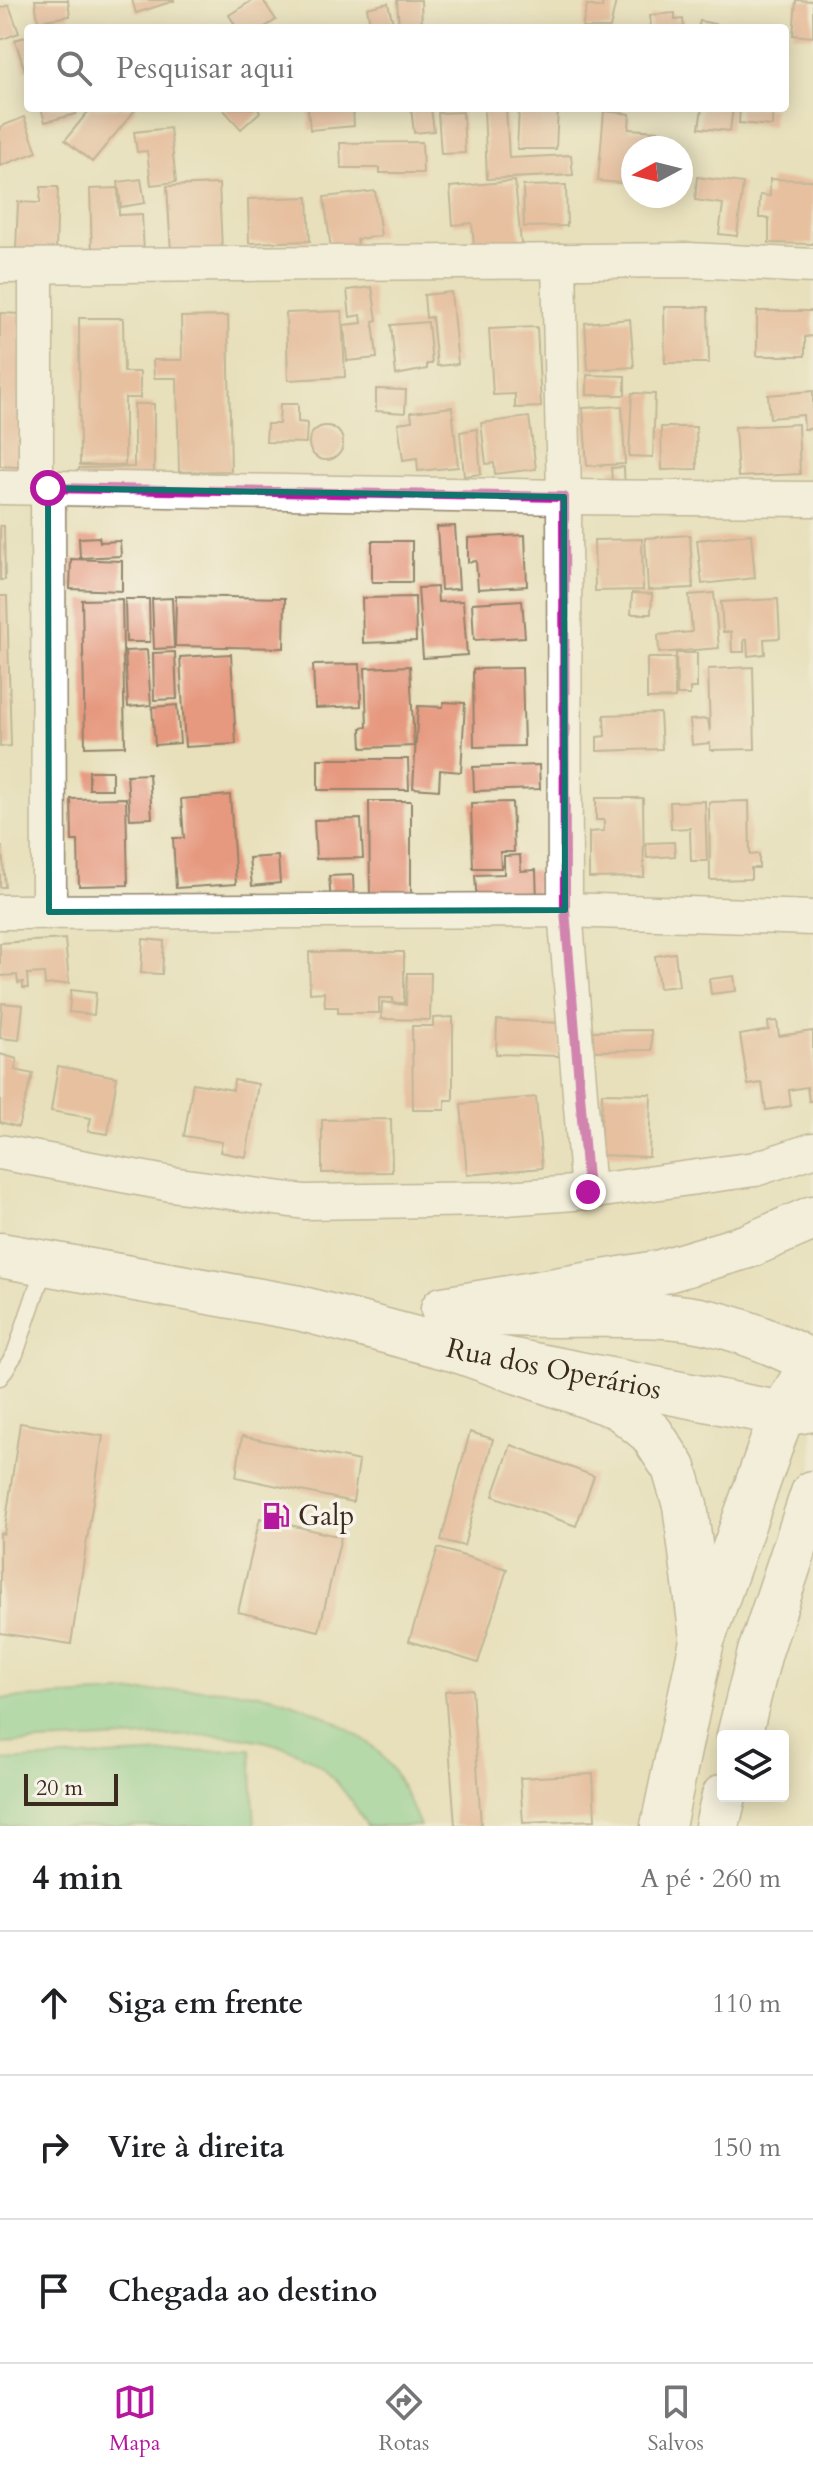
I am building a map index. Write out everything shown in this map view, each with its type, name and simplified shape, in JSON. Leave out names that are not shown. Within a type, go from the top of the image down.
[{"type":"main road","points":[[443,1309],[657,1273],[748,1246],[813,1218]]},
{"type":"main road","name":"Rua dos Operários","points":[[0,1255],[299,1308],[457,1350],[797,1412]]},
{"type":"main road","name":"Rua dos Operários","points":[[299,1308],[443,1309],[513,1316],[679,1317],[777,1344],[813,1363]]},
{"type":"main road","points":[[457,1350],[619,1407],[651,1433],[674,1468],[685,1505],[702,1641]]},
{"type":"main road","points":[[663,1826],[702,1641],[797,1412],[813,1363]]},
{"type":"main road","points":[[740,1730],[760,1652],[813,1493]]},
{"type":"main road","points":[[717,1826],[723,1802]]},
{"type":"street","points":[[0,266],[689,260],[813,266]]},
{"type":"street","points":[[559,261],[564,497],[565,910],[588,1192]]},
{"type":"street","points":[[36,266],[49,912]]},
{"type":"street","points":[[0,487],[813,499]]},
{"type":"street","points":[[0,912],[565,910],[813,918]]},
{"type":"street","points":[[0,1152],[171,1184],[305,1202],[493,1199],[588,1192],[755,1169],[813,1150]]},
{"type":"lane","points":[[0,1377],[15,1354],[46,1263]]},
{"type":"highlighted area","points":[[48,488],[564,497],[565,910],[49,912]]},
{"type":"green space","points":[[202,1689],[275,1697],[302,1706],[347,1728],[382,1756],[404,1790],[420,1826],[367,1826],[343,1790],[320,1766],[292,1750],[246,1738],[175,1736],[0,1744],[0,1699]]},
{"type":"green space","points":[[251,1749],[255,1826],[0,1826],[0,1761]]},
{"type":"building","points":[[35,0],[68,0],[70,16],[38,21]]},
{"type":"building","points":[[132,0],[174,0],[174,1],[136,13]]},
{"type":"building","points":[[253,0],[263,0],[276,20],[270,24],[235,24],[229,15]]},
{"type":"building","points":[[397,0],[421,0],[422,24],[399,24]]},
{"type":"building","points":[[603,0],[616,1],[611,24],[583,24],[587,5],[602,8]]},
{"type":"building","points":[[796,0],[813,1],[813,37],[793,35]]},
{"type":"building","points":[[388,3],[393,24],[370,24],[367,8]]},
{"type":"building","points":[[9,5],[19,33],[0,40],[0,8]]},
{"type":"building","points":[[675,13],[675,20],[683,19],[684,24],[651,24],[650,15]]},
{"type":"building","points":[[24,37],[24,68],[15,40]]},
{"type":"building","points":[[42,112],[76,114],[45,122]]},
{"type":"building","points":[[88,112],[134,112],[92,162],[65,140]]},
{"type":"building","points":[[226,112],[260,112],[241,129]]},
{"type":"building","points":[[308,112],[353,112],[354,126],[310,130]]},
{"type":"building","points":[[411,112],[432,112],[434,131],[414,133]]},
{"type":"building","points":[[463,112],[465,153],[441,154],[438,113]]},
{"type":"building","points":[[484,112],[506,112],[509,158],[571,155],[573,175],[487,179]]},
{"type":"building","points":[[519,112],[558,112],[556,149],[517,149]]},
{"type":"building","points":[[604,112],[630,114],[629,129],[658,131],[658,136],[621,136],[621,183],[598,181]]},
{"type":"building","points":[[701,112],[732,112],[730,131],[699,128]]},
{"type":"building","points":[[740,112],[773,112],[772,126],[739,123]]},
{"type":"building","points":[[24,117],[37,152],[0,166],[0,127]]},
{"type":"building","points":[[170,128],[176,182],[151,185],[147,151],[137,152],[134,132]]},
{"type":"building","points":[[422,142],[423,173],[380,173],[380,168],[341,168],[340,143]]},
{"type":"building","points":[[697,177],[743,183],[737,236],[719,234],[723,204],[695,200]]},
{"type":"building","points":[[141,179],[145,203],[121,207],[118,182]]},
{"type":"building","points":[[770,179],[813,180],[813,244],[769,243],[769,218],[759,218],[760,195],[770,196]]},
{"type":"building","points":[[515,181],[521,244],[474,248],[472,223],[453,225],[450,187]]},
{"type":"building","points":[[219,184],[222,250],[171,252],[167,186]]},
{"type":"building","points":[[566,185],[567,226],[524,227],[523,186]]},
{"type":"building","points":[[41,187],[58,187],[56,251],[16,249],[18,202],[40,203]]},
{"type":"building","points":[[118,188],[119,215],[142,214],[144,254],[92,255],[90,189]]},
{"type":"building","points":[[375,191],[381,236],[357,239],[358,246],[331,249],[324,197]]},
{"type":"building","points":[[308,197],[310,241],[249,243],[248,199]]},
{"type":"building","points":[[372,287],[377,320],[373,321],[377,358],[347,361],[344,325],[362,323],[361,315],[350,317],[347,290]]},
{"type":"building","points":[[451,292],[458,364],[437,366],[432,317],[426,318],[424,295]]},
{"type":"building","points":[[664,307],[708,307],[709,363],[665,363]]},
{"type":"building","points":[[342,311],[345,377],[288,380],[286,313]]},
{"type":"building","points":[[757,311],[813,311],[813,336],[805,337],[805,356],[757,356]]},
{"type":"building","points":[[0,313],[22,314],[19,467],[0,466]]},
{"type":"building","points":[[228,316],[231,471],[179,472],[177,378],[154,378],[153,360],[182,360],[181,317]]},
{"type":"building","points":[[79,318],[123,318],[124,372],[140,372],[140,398],[125,398],[125,465],[80,465]]},
{"type":"building","points":[[630,319],[634,367],[588,370],[585,323]]},
{"type":"building","points":[[428,322],[432,364],[427,364],[427,369],[396,375],[391,325]]},
{"type":"building","points":[[537,327],[541,407],[515,408],[515,394],[493,395],[489,329]]},
{"type":"building","points":[[587,375],[625,376],[625,395],[587,395]]},
{"type":"building","points":[[376,389],[406,390],[405,413],[376,411]]},
{"type":"building","points":[[813,391],[813,429],[804,429],[803,415],[770,418],[768,395]]},
{"type":"building","points":[[632,393],[655,394],[653,457],[629,456]]},
{"type":"building","points":[[134,404],[154,404],[154,483],[79,484],[79,468],[134,467]]},
{"type":"building","points":[[280,404],[298,404],[298,422],[307,423],[306,443],[266,442],[267,424],[279,424]]},
{"type":"building","points":[[622,406],[625,464],[587,466],[583,408]]},
{"type":"building","points":[[452,407],[458,467],[418,471],[417,458],[403,460],[398,423],[412,421],[411,412]]},
{"type":"building","points":[[529,417],[536,469],[495,474],[494,463],[486,464],[481,423]]},
{"type":"building","points":[[798,424],[800,474],[738,477],[735,427]]},
{"type":"building","points":[[326,426],[338,431],[343,443],[338,455],[326,460],[314,455],[309,443],[314,431]]},
{"type":"building","points":[[661,427],[696,427],[697,469],[662,470]]},
{"type":"building","points":[[477,429],[481,474],[464,476],[460,432]]},
{"type":"building","points":[[624,467],[625,491],[613,492],[611,468]]},
{"type":"building","points":[[0,526],[4,526],[5,580],[0,580]]},
{"type":"building","points":[[455,526],[459,589],[441,590],[437,527]]},
{"type":"building","points":[[751,534],[755,578],[702,584],[697,540]]},
{"type":"building","points":[[525,535],[527,586],[478,589],[476,561],[468,562],[468,538]]},
{"type":"building","points":[[690,535],[693,588],[648,590],[645,538]]},
{"type":"building","points":[[99,537],[100,542],[120,541],[121,556],[80,558],[79,538]]},
{"type":"building","points":[[642,539],[643,590],[595,591],[594,540]]},
{"type":"building","points":[[372,541],[412,541],[412,582],[372,582]]},
{"type":"building","points":[[71,559],[122,561],[122,591],[70,589]]},
{"type":"building","points":[[437,587],[438,602],[463,601],[467,655],[423,658],[418,588]]},
{"type":"building","points":[[632,593],[652,594],[651,614],[631,614]]},
{"type":"building","points":[[714,593],[719,648],[659,653],[658,635],[692,632],[689,595]]},
{"type":"building","points":[[0,596],[7,596],[11,746],[0,747]]},
{"type":"building","points":[[176,596],[285,598],[284,648],[175,646]]},
{"type":"building","points":[[415,597],[416,641],[363,643],[362,598]]},
{"type":"building","points":[[172,598],[174,648],[154,649],[152,599]]},
{"type":"building","points":[[122,599],[125,746],[85,747],[82,600]]},
{"type":"building","points":[[125,599],[149,599],[150,642],[126,642]]},
{"type":"building","points":[[778,599],[780,638],[764,639],[765,654],[748,656],[747,640],[744,640],[744,652],[732,652],[731,632],[723,632],[721,602]]},
{"type":"building","points":[[522,600],[525,637],[474,640],[472,603]]},
{"type":"building","points":[[147,650],[151,705],[128,707],[125,651]]},
{"type":"building","points":[[175,652],[177,699],[154,700],[153,653]]},
{"type":"building","points":[[676,653],[697,653],[697,688],[690,688],[690,695],[677,695]]},
{"type":"building","points":[[231,654],[236,744],[185,747],[180,657]]},
{"type":"building","points":[[647,658],[675,658],[675,698],[647,699]]},
{"type":"building","points":[[360,664],[361,706],[315,708],[313,665]]},
{"type":"building","points":[[410,666],[414,746],[362,748],[361,728],[367,727],[365,668]]},
{"type":"building","points":[[753,667],[755,749],[710,750],[710,743],[692,745],[690,720],[708,719],[710,732],[708,669]]},
{"type":"building","points":[[522,668],[524,746],[474,747],[473,669]]},
{"type":"building","points":[[444,702],[465,703],[461,772],[440,770],[439,790],[413,788],[418,706],[443,707]]},
{"type":"building","points":[[177,705],[180,743],[155,745],[152,707]]},
{"type":"building","points":[[660,713],[662,749],[597,751],[597,737],[605,736],[604,715]]},
{"type":"building","points":[[318,759],[408,759],[409,790],[318,790]]},
{"type":"building","points":[[539,765],[540,789],[474,791],[473,767]]},
{"type":"building","points":[[89,771],[112,771],[112,789],[89,789]]},
{"type":"building","points":[[149,774],[152,818],[130,819],[127,775]]},
{"type":"building","points":[[230,795],[236,884],[176,888],[173,838],[184,838],[181,799]]},
{"type":"building","points":[[126,798],[128,885],[79,886],[78,841],[72,841],[71,799]]},
{"type":"building","points":[[596,798],[643,798],[644,877],[589,878],[589,832],[604,831],[604,820],[596,820]]},
{"type":"building","points":[[369,801],[411,801],[411,903],[370,903]]},
{"type":"building","points":[[705,801],[707,861],[691,861],[690,828],[671,829],[670,802]]},
{"type":"building","points":[[749,801],[750,855],[759,854],[759,868],[751,868],[751,879],[710,880],[709,802]]},
{"type":"building","points":[[512,802],[514,852],[500,852],[501,868],[473,868],[471,803]]},
{"type":"building","points":[[361,819],[363,858],[316,859],[314,820]]},
{"type":"building","points":[[674,842],[675,856],[647,858],[646,843]]},
{"type":"building","points":[[2,847],[5,887],[0,887]]},
{"type":"building","points":[[520,855],[521,871],[536,870],[537,901],[477,904],[475,875],[504,874],[504,856]]},
{"type":"building","points":[[278,856],[280,883],[252,886],[249,858]]},
{"type":"building","points":[[353,875],[354,902],[331,903],[329,876]]},
{"type":"building","points":[[65,939],[69,983],[45,985],[44,973],[27,974],[28,988],[23,988],[23,982],[18,983],[17,975],[0,976],[0,943]]},
{"type":"building","points":[[143,939],[164,941],[162,974],[141,973]]},
{"type":"building","points":[[309,952],[404,952],[404,1003],[393,1003],[393,998],[379,998],[379,1013],[338,1013],[338,1007],[325,1007],[324,992],[310,993]]},
{"type":"building","points":[[675,953],[679,986],[659,988],[655,956]]},
{"type":"building","points":[[407,973],[431,973],[430,1020],[381,1019],[382,1002],[406,1005]]},
{"type":"building","points":[[734,976],[736,991],[711,994],[709,979]]},
{"type":"building","points":[[71,990],[96,993],[94,1015],[69,1012]]},
{"type":"building","points":[[2,1003],[23,1005],[19,1040],[0,1038]]},
{"type":"building","points":[[453,1017],[453,1100],[445,1100],[445,1110],[413,1110],[412,1026],[433,1026],[433,1018]]},
{"type":"building","points":[[497,1020],[560,1023],[559,1056],[496,1054]]},
{"type":"building","points":[[777,1021],[779,1036],[813,1031],[813,1101],[809,1101],[807,1087],[789,1090],[791,1106],[766,1110],[762,1083],[748,1085],[740,1035],[769,1030],[768,1022]]},
{"type":"building","points":[[651,1030],[652,1050],[589,1051],[589,1031]]},
{"type":"building","points":[[0,1054],[17,1059],[15,1070],[33,1074],[18,1127],[0,1122]]},
{"type":"building","points":[[58,1066],[117,1077],[108,1134],[88,1131],[91,1118],[51,1111]]},
{"type":"building","points":[[234,1080],[258,1084],[246,1157],[220,1152],[222,1142],[184,1136],[193,1083],[233,1090]]},
{"type":"building","points":[[602,1093],[651,1094],[649,1157],[600,1155]]},
{"type":"building","points":[[536,1097],[542,1168],[467,1175],[461,1104]]},
{"type":"building","points":[[391,1119],[392,1172],[322,1173],[322,1120]]},
{"type":"building","points":[[20,1423],[103,1436],[71,1644],[0,1633],[0,1533],[4,1534]]},
{"type":"building","points":[[470,1432],[493,1439],[464,1546],[441,1540]]},
{"type":"building","points":[[242,1436],[359,1461],[353,1502],[236,1477]]},
{"type":"building","points":[[511,1445],[594,1476],[576,1526],[493,1496]]},
{"type":"building","points":[[260,1518],[341,1537],[319,1631],[238,1612]]},
{"type":"building","points":[[438,1548],[507,1569],[478,1663],[409,1641]]},
{"type":"building","points":[[472,1689],[481,1826],[455,1826],[445,1691]]},
{"type":"building","points":[[593,1774],[595,1820],[523,1823],[520,1778]]},
{"type":"place","name":"Galp","points":[[276,1516]]},
{"type":"route","points":[[48,488],[564,497],[565,910],[588,1192]]}]
